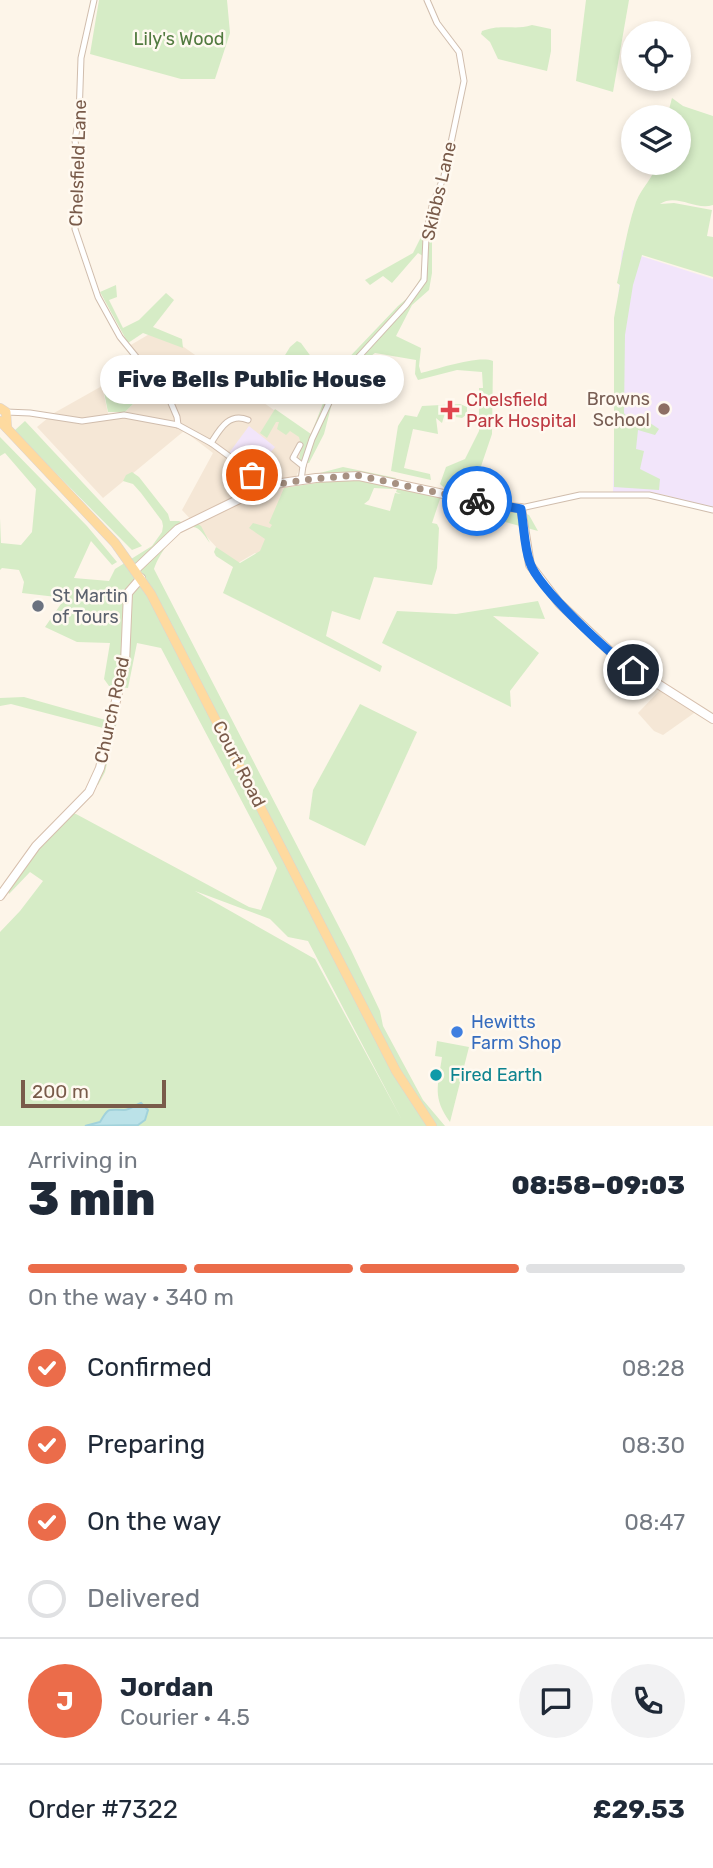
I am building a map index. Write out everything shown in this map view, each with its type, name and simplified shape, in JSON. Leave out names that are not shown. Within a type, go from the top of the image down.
[{"type":"main road","name":"Court Road","points":[[2,415],[8,429],[107,534],[138,574],[169,628],[396,1070],[432,1126]]},
{"type":"street","name":"Chelsfield Lane","points":[[94,0],[81,58],[79,117],[75,140],[79,175],[75,229],[98,297],[120,337],[168,396],[178,425]]},
{"type":"street","name":"Skibbs Lane","points":[[301,480],[312,439],[342,375],[406,305],[424,280],[426,237],[432,206],[444,176],[464,81],[459,52],[437,23],[427,0]]},
{"type":"street","points":[[2,415],[30,412],[82,421],[124,415],[178,425],[211,443],[244,468],[261,487]]},
{"type":"street","points":[[211,443],[226,422],[237,418],[248,420]]},
{"type":"street","points":[[300,445],[293,458],[303,466]]},
{"type":"street","name":"Church Road","points":[[0,896],[36,846],[89,792],[100,768],[125,663],[128,593],[138,574],[178,529],[261,487],[301,480],[359,476],[521,509]]},
{"type":"street","points":[[713,510],[649,495],[580,495],[521,509],[530,565],[559,603],[617,658],[713,719]]},
{"type":"shaded area","name":"Browns School","points":[[622,250],[713,279],[713,508],[647,492],[613,492],[616,326]]},
{"type":"shaded area","points":[[158,329],[314,438],[260,553],[238,563],[219,550],[182,510],[213,453],[184,431],[103,498],[37,427],[54,413],[102,386],[109,418],[124,418],[126,411],[159,380],[129,346]]},
{"type":"shaded area","points":[[249,426],[275,447],[254,472],[229,453]]},
{"type":"shaded area","points":[[661,689],[697,711],[663,735],[654,731],[638,713]]},
{"type":"green space","name":"Lily's Wood","points":[[99,0],[227,0],[230,33],[215,79],[181,79],[90,54]]},
{"type":"green space","points":[[586,0],[629,0],[625,21],[621,21],[621,46],[613,92],[576,81]]},
{"type":"green space","points":[[532,25],[551,29],[547,71],[498,59],[490,42],[481,34],[489,29]]},
{"type":"green space","points":[[672,98],[682,105],[670,105]]},
{"type":"green space","points":[[691,109],[713,116],[713,205],[700,206],[673,200],[660,204],[674,203],[712,210],[707,236],[713,237],[713,277],[642,255],[633,285],[625,335],[624,413],[630,421],[647,421],[659,429],[655,435],[638,430],[636,449],[644,451],[640,469],[660,479],[659,490],[614,487],[614,318],[620,285],[617,283],[630,222],[639,197],[652,175],[691,175]]},
{"type":"green space","points":[[435,223],[429,290],[412,305],[396,336],[421,348],[421,373],[468,361],[493,361],[492,434],[477,478],[508,493],[505,505],[529,515],[538,531],[483,516],[485,509],[451,501],[451,494],[440,484],[446,467],[465,459],[479,431],[479,388],[483,388],[482,372],[457,370],[418,380],[415,374],[416,360],[375,353],[338,380],[324,434],[309,463],[299,462],[299,437],[290,431],[286,435],[277,429],[279,422],[276,422],[267,438],[260,433],[275,409],[311,434],[333,378],[295,356],[280,374],[285,387],[281,398],[273,388],[271,378],[290,347],[297,341],[312,358],[338,369],[411,295],[421,277],[423,256],[418,253],[392,283],[383,276],[370,285],[365,280],[413,253],[424,231]]},
{"type":"green space","points":[[116,285],[117,297],[109,300],[123,328],[139,320],[166,293],[174,300],[153,327],[182,339],[183,348],[143,333],[128,343],[100,292]]},
{"type":"green space","points":[[142,367],[155,382],[125,412],[108,412],[104,392],[106,386]]},
{"type":"green space","points":[[460,404],[467,407],[467,414],[462,418],[456,417],[455,411],[445,413],[442,423],[436,418],[438,434],[413,429],[404,468],[430,474],[431,480],[391,471],[398,426],[405,415],[417,417],[422,406]]},
{"type":"green space","points":[[25,421],[142,546],[132,550],[14,431]]},
{"type":"green space","points":[[0,437],[87,526],[117,562],[112,565],[91,541],[74,578],[109,581],[115,569],[152,546],[162,532],[162,521],[141,493],[133,484],[123,481],[126,475],[132,472],[168,514],[170,521],[185,524],[195,522],[201,526],[210,543],[198,529],[187,528],[169,543],[154,569],[351,950],[380,1011],[383,1026],[423,1100],[445,1126],[0,1126],[0,932],[43,881],[30,872],[9,894],[8,891],[37,851],[70,813],[249,907],[261,910],[277,868],[161,648],[137,643],[128,688],[109,686],[104,679],[110,643],[77,642],[45,627],[65,598],[22,593],[24,582],[19,570],[0,570],[0,518],[1,543],[21,545],[32,532],[36,489],[5,453],[0,456]],"holes":[[[195,891],[270,919],[288,937],[308,941],[402,1120],[315,959]]]},
{"type":"green space","points":[[343,467],[396,478],[392,489],[374,488],[369,500],[364,504],[390,511],[395,493],[401,494],[396,492],[398,487],[441,496],[432,523],[439,528],[437,568],[432,585],[374,577],[360,620],[332,611],[326,636],[382,666],[380,672],[223,593],[233,567],[214,552],[216,547],[240,563],[260,551],[265,539],[249,528],[253,523],[270,528],[272,525],[269,523],[284,488],[323,482],[316,474]]},
{"type":"green space","points":[[538,601],[545,619],[493,616],[539,653],[510,691],[511,707],[382,643],[397,611],[456,614]]},
{"type":"green space","points":[[24,697],[109,721],[118,717],[105,772],[98,785],[92,781],[103,728],[11,704],[0,706],[0,698]]},
{"type":"green space","points":[[360,704],[417,732],[365,846],[309,819],[313,790]]},
{"type":"green space","points":[[437,1041],[469,1047],[450,1122],[439,1098],[442,1057],[435,1056]]},
{"type":"water","points":[[141,1103],[148,1110],[145,1120],[138,1125],[85,1126],[100,1122],[109,1110],[126,1110]]},
{"type":"way so far","points":[[252,475],[261,487],[316,478],[359,476],[477,501]]},
{"type":"place","name":"Browns School","points":[[664,409]]},
{"type":"place","name":"Chelsfield Park Hospital","points":[[450,410]]},
{"type":"place","name":"Five Bells Public House","points":[[252,475]]},
{"type":"place","name":"St Martin of Tours","points":[[38,606]]},
{"type":"place","name":"Hewitts Farm Shop","points":[[457,1032]]},
{"type":"place","name":"Fired Earth","points":[[436,1075]]},
{"type":"route","points":[[477,501],[521,509],[530,565],[559,603],[633,670]]}]
